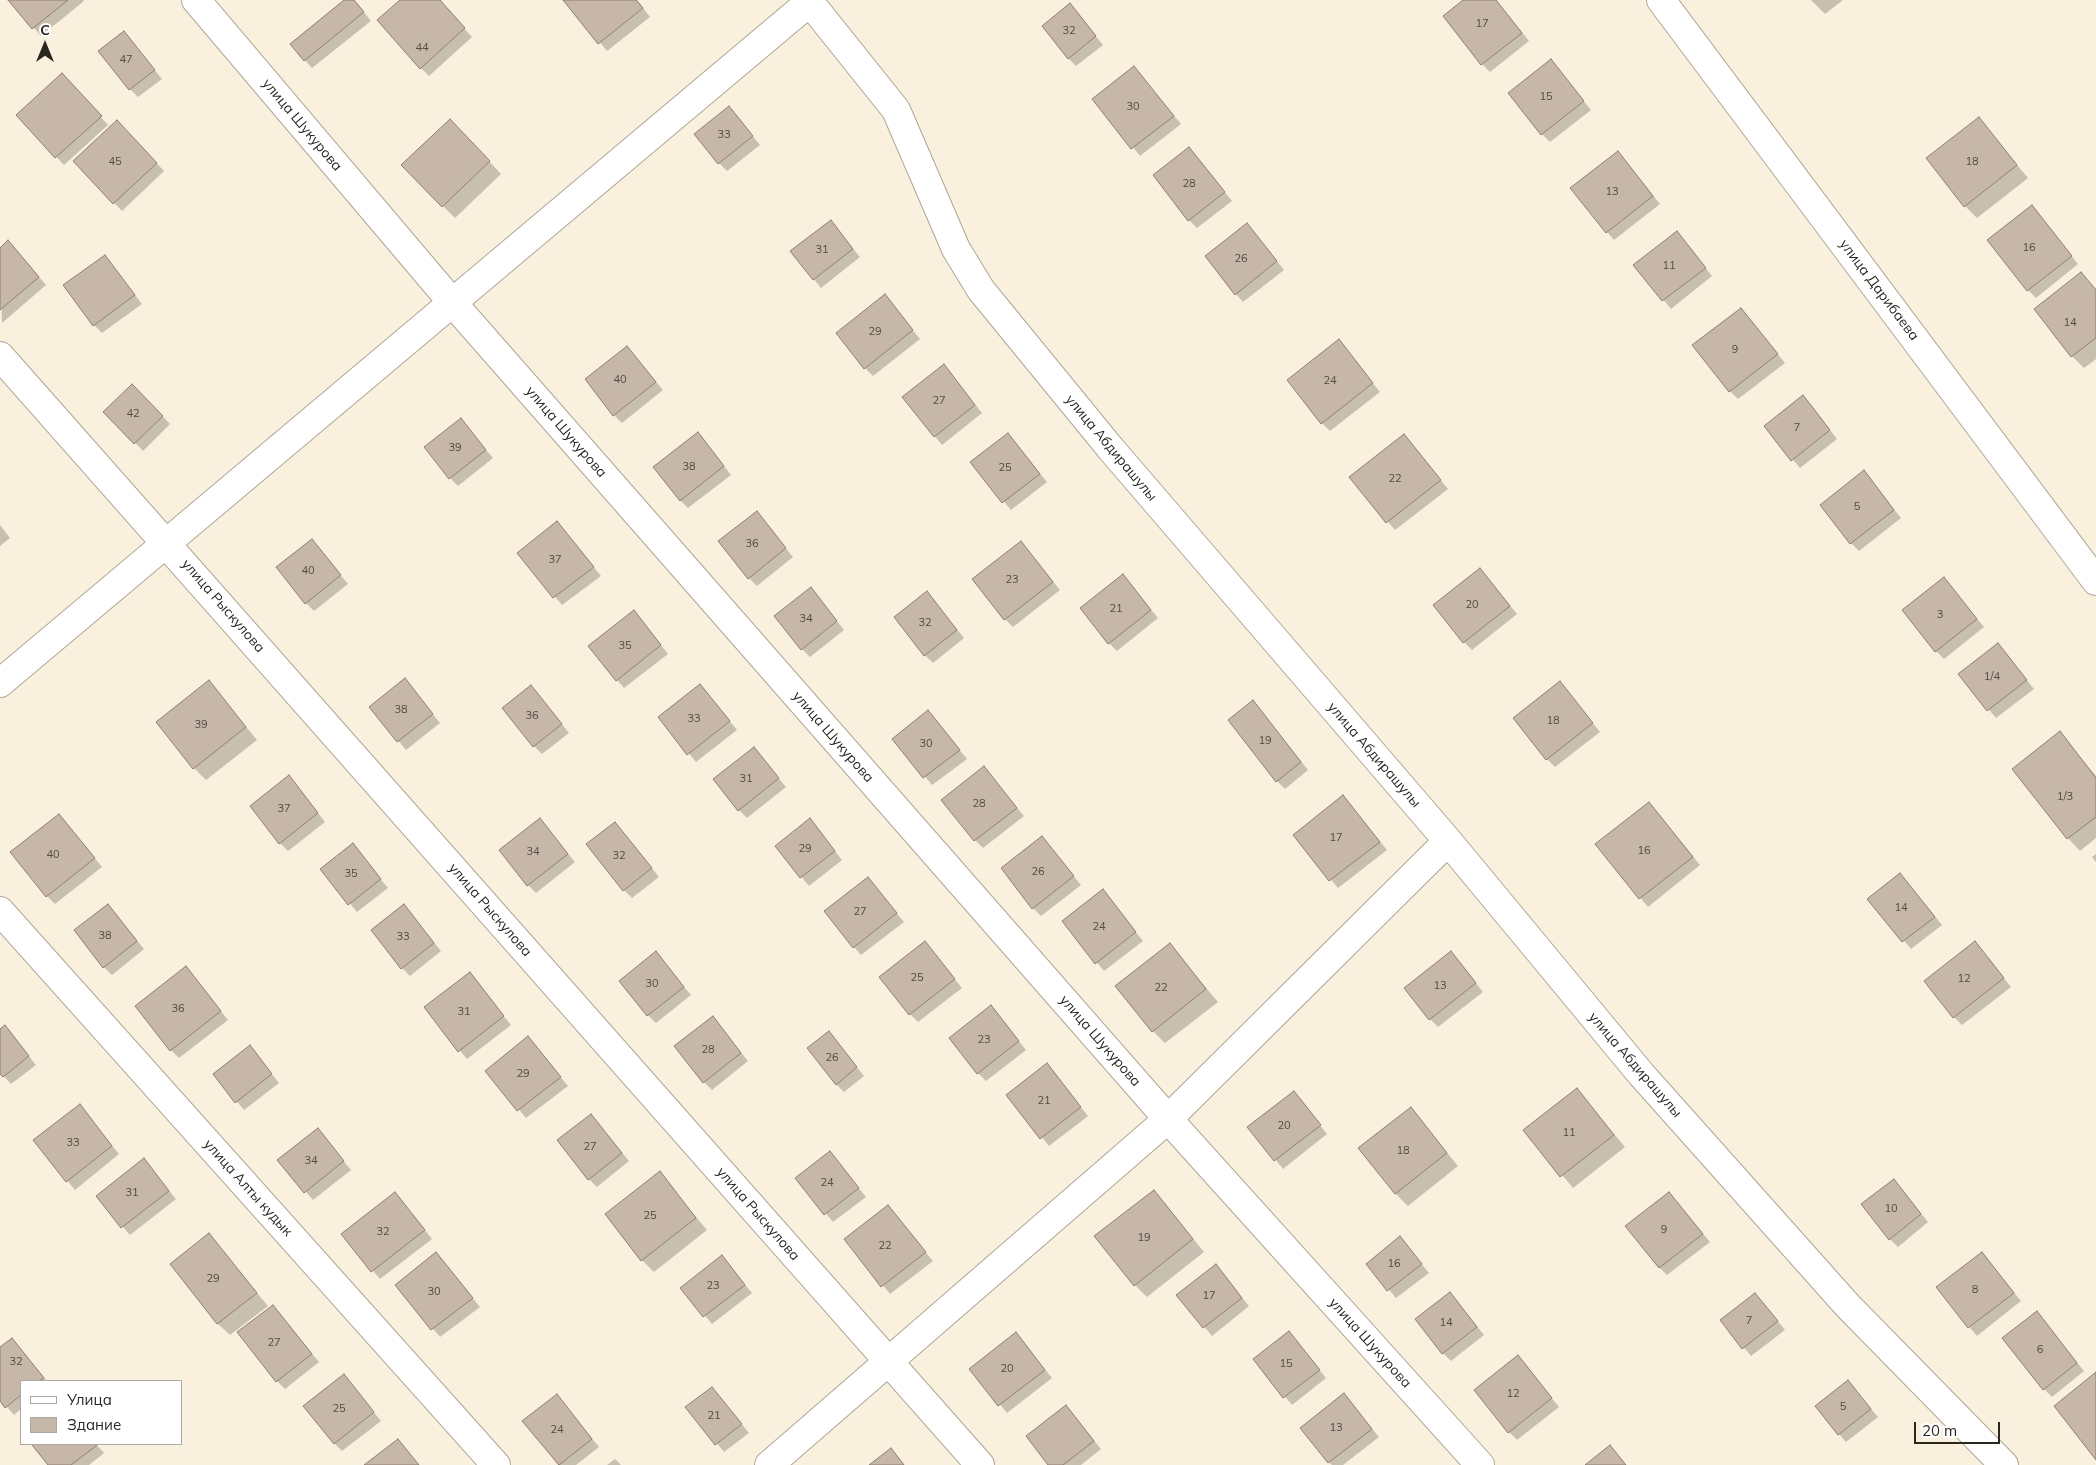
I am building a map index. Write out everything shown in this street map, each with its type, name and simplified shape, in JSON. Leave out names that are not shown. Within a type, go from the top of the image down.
[{"type":"street","name":"улица Шукурова","points":[[196,0],[452,302],[1168,1119],[1480,1465]]},
{"type":"street","name":"улица Дарибаева","points":[[1661,0],[2096,581]]},
{"type":"street","points":[[0,684],[810,1]]},
{"type":"street","name":"улица Абдирашулы","points":[[810,1],[896,110],[956,249],[981,290],[1111,449],[1448,841],[1654,1089],[1848,1306],[2004,1465]]},
{"type":"street","name":"улица Рыскулова","points":[[0,356],[167,542],[980,1465]]},
{"type":"street","points":[[769,1465],[889,1363],[1168,1119],[1448,841]]},
{"type":"street","name":"улица Алты кудык","points":[[0,911],[496,1465]]},
{"type":"building","points":[[8,0],[68,0],[32,29]]},
{"type":"building","points":[[344,0],[354,0],[364,12],[304,61],[290,44]]},
{"type":"building","points":[[400,0],[440,0],[465,28],[420,69],[377,20]]},
{"type":"building","points":[[563,0],[636,0],[643,8],[598,44]]},
{"type":"building","points":[[1463,0],[1496,0],[1522,33],[1481,65],[1443,16]]},
{"type":"building","points":[[1070,3],[1096,36],[1068,59],[1042,26]]},
{"type":"building","points":[[124,31],[155,70],[129,90],[98,51]]},
{"type":"building","points":[[1551,59],[1584,101],[1541,135],[1508,93]]},
{"type":"building","points":[[1134,66],[1174,116],[1131,149],[1092,99]]},
{"type":"building","points":[[62,73],[102,116],[55,158],[16,115]]},
{"type":"building","points":[[729,106],[753,136],[718,164],[694,134]]},
{"type":"building","points":[[1979,117],[2017,165],[1964,207],[1926,158]]},
{"type":"building","points":[[450,119],[490,161],[442,207],[401,165]]},
{"type":"building","points":[[117,120],[157,163],[113,204],[73,161]]},
{"type":"building","points":[[1189,147],[1225,192],[1188,221],[1153,175]]},
{"type":"building","points":[[1618,151],[1653,196],[1606,233],[1570,188]]},
{"type":"building","points":[[2032,205],[2072,256],[2027,291],[1987,240]]},
{"type":"building","points":[[831,220],[853,249],[813,280],[790,251]]},
{"type":"building","points":[[1247,223],[1277,261],[1235,295],[1205,256]]},
{"type":"building","points":[[1677,231],[1706,268],[1662,301],[1633,265]]},
{"type":"building","points":[[8,240],[39,277],[0,310],[0,248]]},
{"type":"building","points":[[105,255],[135,295],[93,326],[63,285]]},
{"type":"building","points":[[2081,272],[2096,290],[2096,338],[2071,357],[2034,309]]},
{"type":"building","points":[[885,294],[913,330],[864,369],[836,333]]},
{"type":"building","points":[[1741,308],[1778,354],[1729,392],[1692,345]]},
{"type":"building","points":[[1339,339],[1373,383],[1321,424],[1287,380]]},
{"type":"building","points":[[627,346],[656,382],[613,416],[585,379]]},
{"type":"building","points":[[944,364],[975,405],[934,437],[902,397]]},
{"type":"building","points":[[132,384],[163,416],[134,444],[103,412]]},
{"type":"building","points":[[1803,395],[1830,430],[1791,461],[1764,426]]},
{"type":"building","points":[[461,418],[486,450],[449,479],[424,447]]},
{"type":"building","points":[[698,432],[724,466],[680,501],[653,467]]},
{"type":"building","points":[[1008,433],[1040,474],[1002,503],[970,462]]},
{"type":"building","points":[[1404,434],[1441,480],[1386,523],[1349,477]]},
{"type":"building","points":[[1864,470],[1894,510],[1850,544],[1820,505]]},
{"type":"building","points":[[757,511],[786,548],[748,579],[718,541]]},
{"type":"building","points":[[557,521],[594,567],[553,598],[517,553]]},
{"type":"building","points":[[312,539],[341,575],[305,604],[276,567]]},
{"type":"building","points":[[1021,541],[1053,582],[1004,620],[972,579]]},
{"type":"building","points":[[1480,568],[1510,606],[1463,643],[1433,605]]},
{"type":"building","points":[[1123,574],[1151,610],[1108,644],[1080,608]]},
{"type":"building","points":[[1944,577],[1977,619],[1935,652],[1902,610]]},
{"type":"building","points":[[811,587],[837,621],[801,650],[774,616]]},
{"type":"building","points":[[927,591],[957,630],[924,656],[894,617]]},
{"type":"building","points":[[634,610],[661,645],[616,681],[588,646]]},
{"type":"building","points":[[1998,643],[2027,680],[1987,711],[1958,674]]},
{"type":"building","points":[[405,678],[433,714],[397,742],[369,707]]},
{"type":"building","points":[[209,680],[246,727],[193,769],[156,722]]},
{"type":"building","points":[[1560,681],[1593,723],[1546,760],[1513,718]]},
{"type":"building","points":[[700,684],[730,721],[687,755],[658,717]]},
{"type":"building","points":[[531,685],[562,724],[533,747],[502,708]]},
{"type":"building","points":[[1253,700],[1301,762],[1276,782],[1228,720]]},
{"type":"building","points":[[928,710],[960,750],[923,778],[892,739]]},
{"type":"building","points":[[2060,731],[2096,778],[2096,817],[2067,839],[2012,769]]},
{"type":"building","points":[[754,747],[779,778],[738,811],[713,779]]},
{"type":"building","points":[[984,766],[1017,808],[974,841],[941,800]]},
{"type":"building","points":[[289,775],[318,813],[279,844],[250,806]]},
{"type":"building","points":[[1343,795],[1380,842],[1329,881],[1293,835]]},
{"type":"building","points":[[1649,802],[1693,857],[1639,899],[1595,844]]},
{"type":"building","points":[[59,814],[95,858],[46,897],[10,852]]},
{"type":"building","points":[[540,818],[568,854],[527,886],[499,850]]},
{"type":"building","points":[[810,818],[835,851],[800,878],[775,846]]},
{"type":"building","points":[[615,822],[652,868],[623,891],[586,844]]},
{"type":"building","points":[[1042,836],[1074,876],[1032,909],[1001,868]]},
{"type":"building","points":[[353,843],[381,879],[348,905],[320,869]]},
{"type":"building","points":[[1900,873],[1935,917],[1902,942],[1867,899]]},
{"type":"building","points":[[868,877],[897,913],[853,948],[824,911]]},
{"type":"building","points":[[1103,889],[1136,932],[1095,964],[1062,921]]},
{"type":"building","points":[[108,904],[137,941],[103,968],[74,930]]},
{"type":"building","points":[[404,904],[434,943],[401,969],[371,930]]},
{"type":"building","points":[[925,941],[955,979],[909,1015],[879,977]]},
{"type":"building","points":[[1975,941],[2004,978],[1953,1018],[1924,981]]},
{"type":"building","points":[[1170,943],[1206,989],[1152,1032],[1115,986]]},
{"type":"building","points":[[656,951],[684,987],[647,1016],[619,981]]},
{"type":"building","points":[[1451,951],[1476,983],[1429,1020],[1404,988]]},
{"type":"building","points":[[186,966],[221,1011],[170,1051],[135,1006]]},
{"type":"building","points":[[470,972],[504,1016],[458,1052],[424,1007]]},
{"type":"building","points":[[991,1005],[1019,1041],[977,1074],[949,1038]]},
{"type":"building","points":[[713,1016],[741,1053],[703,1083],[674,1046]]},
{"type":"building","points":[[5,1025],[29,1056],[3,1077],[0,1074],[0,1029]]},
{"type":"building","points":[[829,1031],[857,1067],[836,1085],[807,1048]]},
{"type":"building","points":[[528,1036],[561,1077],[517,1111],[485,1071]]},
{"type":"building","points":[[250,1045],[272,1074],[235,1103],[213,1074]]},
{"type":"building","points":[[1047,1063],[1081,1107],[1040,1139],[1006,1095]]},
{"type":"building","points":[[1577,1088],[1614,1135],[1560,1177],[1523,1130]]},
{"type":"building","points":[[1294,1091],[1321,1125],[1274,1161],[1247,1127]]},
{"type":"building","points":[[80,1104],[112,1146],[66,1182],[33,1140]]},
{"type":"building","points":[[1411,1107],[1447,1153],[1395,1194],[1358,1148]]},
{"type":"building","points":[[591,1114],[622,1153],[588,1180],[557,1140]]},
{"type":"building","points":[[318,1128],[344,1161],[304,1193],[277,1160]]},
{"type":"building","points":[[830,1151],[859,1188],[824,1215],[795,1178]]},
{"type":"building","points":[[144,1158],[169,1191],[121,1228],[96,1196]]},
{"type":"building","points":[[660,1171],[696,1218],[641,1261],[605,1214]]},
{"type":"building","points":[[1894,1179],[1921,1214],[1889,1240],[1861,1204]]},
{"type":"building","points":[[1154,1190],[1193,1239],[1134,1286],[1094,1236]]},
{"type":"building","points":[[395,1192],[425,1230],[371,1272],[341,1234]]},
{"type":"building","points":[[1669,1192],[1703,1234],[1659,1268],[1625,1226]]},
{"type":"building","points":[[888,1205],[926,1252],[881,1287],[844,1239]]},
{"type":"building","points":[[209,1233],[257,1293],[217,1324],[170,1264]]},
{"type":"building","points":[[1400,1236],[1422,1264],[1387,1291],[1366,1264]]},
{"type":"building","points":[[436,1252],[473,1298],[431,1330],[395,1285]]},
{"type":"building","points":[[1982,1252],[2014,1293],[1968,1328],[1936,1287]]},
{"type":"building","points":[[722,1255],[745,1285],[703,1317],[680,1288]]},
{"type":"building","points":[[1216,1264],[1242,1298],[1203,1328],[1176,1295]]},
{"type":"building","points":[[1450,1292],[1477,1327],[1442,1354],[1415,1319]]},
{"type":"building","points":[[1755,1293],[1778,1321],[1742,1349],[1720,1320]]},
{"type":"building","points":[[273,1305],[312,1354],[276,1382],[237,1332]]},
{"type":"building","points":[[2037,1311],[2077,1363],[2043,1390],[2002,1338]]},
{"type":"building","points":[[1289,1331],[1320,1370],[1283,1398],[1253,1359]]},
{"type":"building","points":[[1016,1332],[1045,1370],[998,1406],[969,1369]]},
{"type":"building","points":[[12,1338],[44,1378],[41,1380],[20,1380],[20,1396],[5,1408],[0,1401],[0,1347]]},
{"type":"building","points":[[1518,1355],[1552,1398],[1508,1433],[1474,1390]]},
{"type":"building","points":[[2096,1372],[2096,1460],[2054,1406]]},
{"type":"building","points":[[344,1374],[374,1412],[334,1444],[303,1406]]},
{"type":"building","points":[[1848,1380],[1871,1409],[1838,1435],[1815,1406]]},
{"type":"building","points":[[712,1387],[742,1424],[715,1445],[685,1407]]},
{"type":"building","points":[[1344,1393],[1372,1429],[1328,1463],[1300,1428]]},
{"type":"building","points":[[557,1394],[592,1439],[559,1465],[522,1421]]},
{"type":"building","points":[[1066,1405],[1094,1441],[1063,1465],[1048,1465],[1026,1436]]},
{"type":"building","points":[[398,1439],[419,1465],[364,1465]]},
{"type":"building","points":[[32,1445],[97,1445],[71,1465],[48,1465]]},
{"type":"building","points":[[1610,1445],[1626,1465],[1585,1465]]},
{"type":"building","points":[[891,1448],[904,1465],[869,1465]]}]
